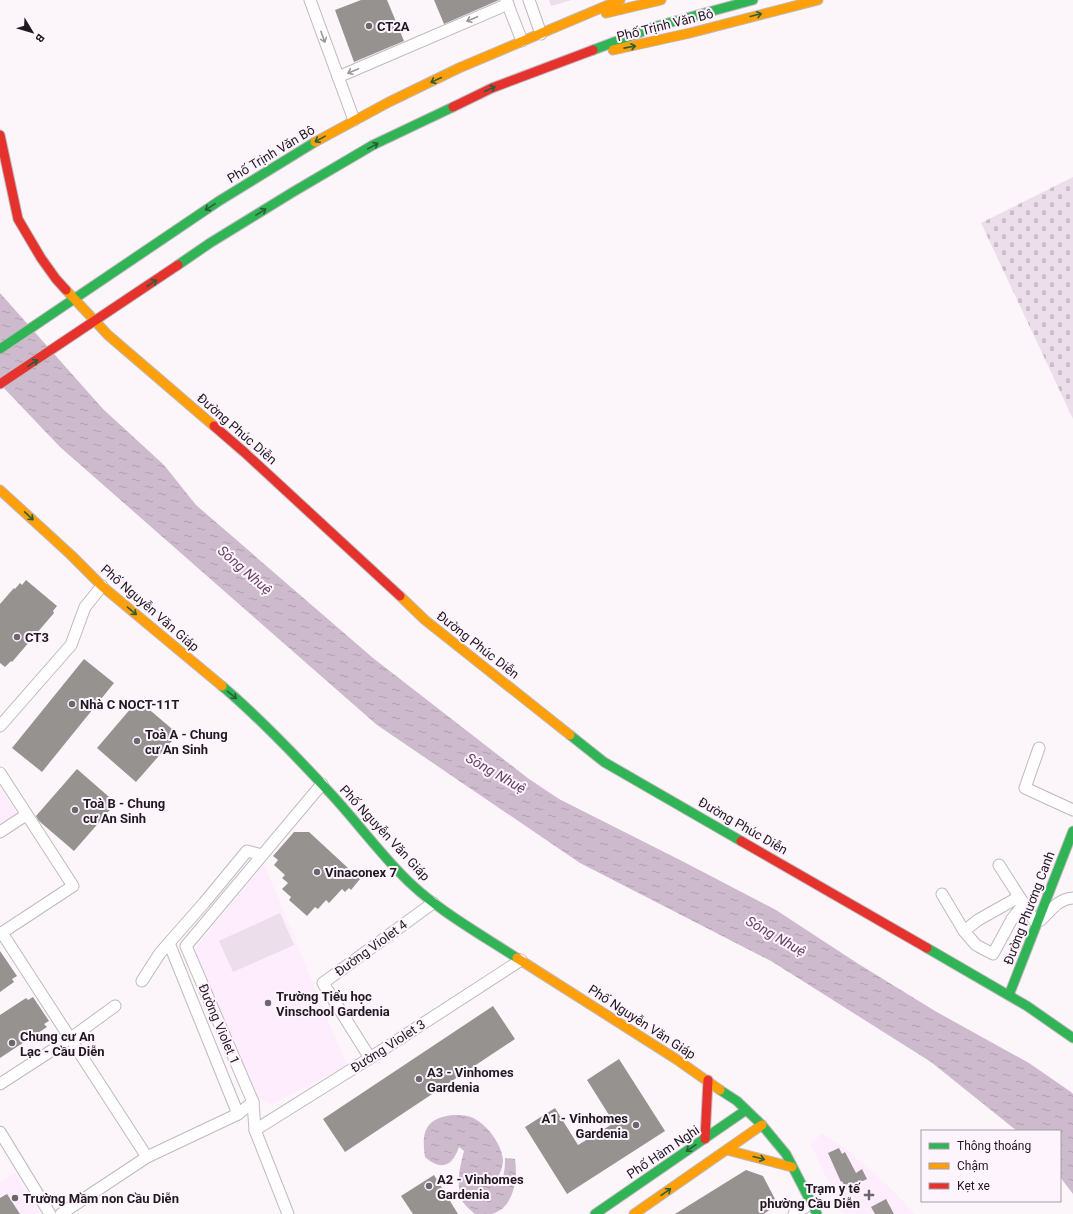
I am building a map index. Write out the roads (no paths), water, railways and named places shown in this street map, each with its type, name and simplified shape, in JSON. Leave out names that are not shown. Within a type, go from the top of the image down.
[{"type":"street","points":[[310,0],[354,120]]},
{"type":"street","points":[[529,0],[541,34]]},
{"type":"street","name":"Phố Trịnh Văn Bô","points":[[0,349],[75,300],[102,279],[200,213],[288,158],[354,120],[396,98],[493,52],[541,34],[620,0]]},
{"type":"street","name":"Phố Trịnh Văn Bô","points":[[0,384],[95,322],[210,243],[373,145],[492,88],[565,60],[657,26],[753,0]]},
{"type":"street","name":"Phố Trịnh Văn Bô","points":[[565,60],[660,41],[739,19],[818,0]]},
{"type":"street","name":"Phố Trịnh Văn Bô","points":[[577,19],[657,1]]},
{"type":"street","points":[[338,77],[507,2],[522,41]]},
{"type":"street","name":"Đường Phúc Diễn","points":[[0,135],[18,219],[41,258],[56,279],[95,322],[244,452],[426,620],[604,762],[1009,995],[1073,1038]]},
{"type":"street","name":"Phố Nguyễn Văn Giáp","points":[[0,490],[102,586],[243,704],[322,784],[400,873],[433,903],[731,1096],[762,1125],[786,1154],[817,1214]]},
{"type":"street","points":[[0,726],[71,645],[85,607],[102,586]]},
{"type":"street","points":[[1039,748],[1025,788],[1073,810]]},
{"type":"street","points":[[0,773],[73,886],[1,934],[71,1038],[147,1157]]},
{"type":"street","points":[[142,981],[160,953],[204,903],[246,851],[262,855],[322,784]]},
{"type":"street","points":[[0,832],[26,815]]},
{"type":"street","name":"Đường Phương Canh","points":[[1009,995],[1073,831]]},
{"type":"street","name":"Đường Violet 1","points":[[262,855],[186,946],[253,1102],[255,1130],[288,1214]]},
{"type":"street","points":[[999,865],[1022,900],[1036,925],[1057,903],[1073,898]]},
{"type":"street","points":[[942,894],[964,932],[976,945],[993,954],[1022,900]]},
{"type":"street","points":[[964,932],[978,920],[1022,900]]},
{"type":"street","name":"Đường Violet 4","points":[[370,1058],[323,983],[433,903]]},
{"type":"street","points":[[169,943],[238,1114]]},
{"type":"street","name":"Đường Violet 3","points":[[255,1130],[370,1058],[521,960]]},
{"type":"street","points":[[0,1084],[71,1038],[115,1006]]},
{"type":"street","points":[[705,1139],[708,1080]]},
{"type":"street","points":[[62,1214],[147,1157],[238,1114],[253,1102]]},
{"type":"street","name":"Phố Hàm Nghi","points":[[594,1214],[746,1110]]},
{"type":"street","points":[[634,1214],[762,1125]]},
{"type":"street","points":[[0,1132],[50,1214]]},
{"type":"street","points":[[727,1150],[792,1167]]},
{"type":"street","points":[[794,1214],[812,1202]]},
{"type":"water","name":"Sông Nhuệ","points":[[0,293],[103,409],[164,465],[196,505],[373,658],[529,779],[559,799],[776,910],[857,963],[935,1011],[1029,1063],[1071,1092],[1073,1094],[1073,1194],[1061,1178],[1061,1130],[1016,1130],[931,1062],[771,961],[580,863],[377,725],[60,447],[0,384]]},
{"type":"water","points":[[453,1115],[467,1116],[475,1119],[485,1126],[494,1136],[502,1154],[503,1163],[494,1187],[498,1185],[502,1178],[505,1158],[515,1159],[516,1175],[513,1192],[505,1206],[499,1211],[491,1214],[475,1214],[463,1202],[459,1190],[459,1183],[464,1151],[459,1147],[454,1158],[446,1164],[442,1165],[431,1162],[425,1157],[424,1140],[427,1127],[437,1119]]},
{"type":"place","name":"CT2A","points":[[369,26]]},
{"type":"place","name":"CT3","points":[[17,637]]},
{"type":"place","name":"Nhà C NOCT-11T","points":[[72,704]]},
{"type":"place","name":"Toà A - Chung cư An Sinh","points":[[137,741]]},
{"type":"place","name":"Toà B - Chung cư An Sinh","points":[[75,810]]},
{"type":"place","name":"Vinaconex 7","points":[[317,872]]},
{"type":"place","name":"Trường Tiểu học Vinschool Gardenia","points":[[268,1003]]},
{"type":"place","name":"Chung cư An Lạc - Cầu Diễn","points":[[12,1043]]},
{"type":"place","name":"A3 - Vinhomes Gardenia","points":[[419,1079]]},
{"type":"place","name":"A1 - Vinhomes Gardenia","points":[[636,1125]]},
{"type":"place","name":"A2 - Vinhomes Gardenia","points":[[429,1186]]},
{"type":"place","name":"Trạm y tế phường Cầu Diễn","points":[[869,1195]]},
{"type":"place","name":"Trường Mầm non Cầu Diễn","points":[[15,1198]]}]
